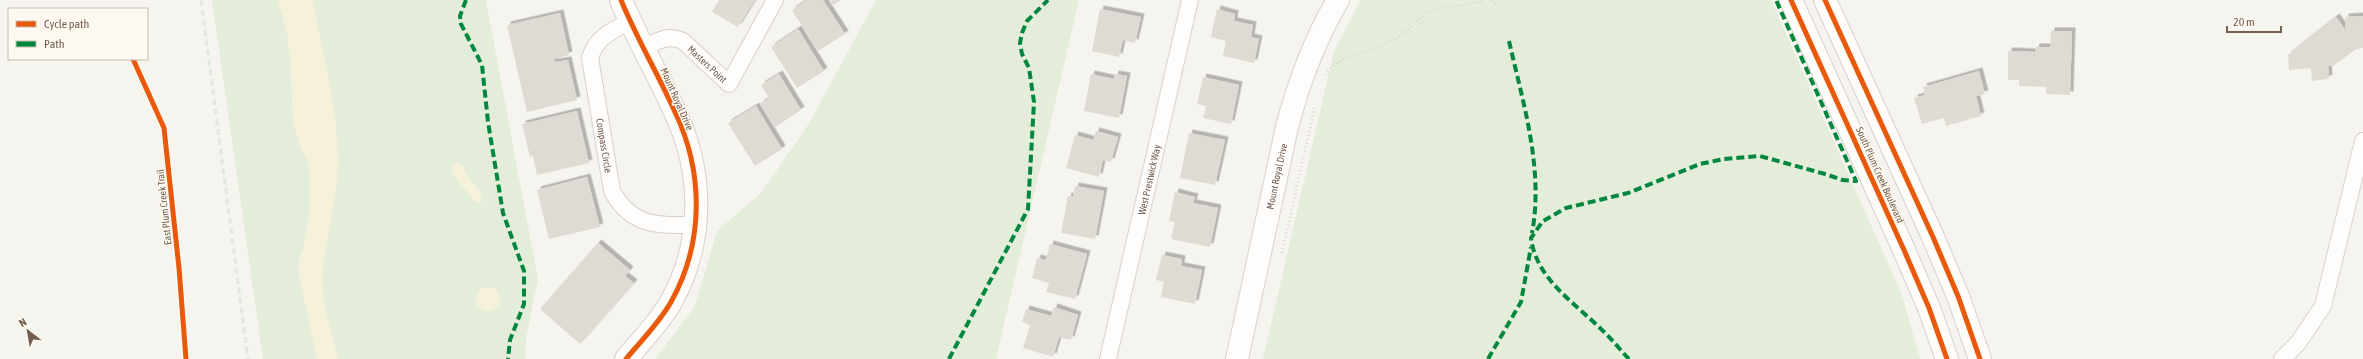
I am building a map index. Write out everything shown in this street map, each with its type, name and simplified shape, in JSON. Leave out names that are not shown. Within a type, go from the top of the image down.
[{"type":"street","name":"Mount Royal Drive","points":[[621,0],[630,22],[676,113],[685,139],[696,188],[697,225],[684,274],[670,302],[626,359]]},
{"type":"street","name":"Masters Point","points":[[644,48],[665,37],[674,37],[683,40],[729,84],[774,0]]},
{"type":"street","name":"West Prestwick Way","points":[[1108,359],[1190,0]]},
{"type":"street","name":"Mount Royal Drive","points":[[1237,359],[1287,127],[1297,89],[1316,41],[1338,0]]},
{"type":"street","name":"South Plum Creek Boulevard","points":[[1791,0],[1904,250],[1929,308],[1947,359]]},
{"type":"street","points":[[1825,0],[1939,250],[1961,303],[1980,359]]},
{"type":"street","name":"Compass Circle","points":[[630,22],[602,36],[594,46],[590,58],[612,191],[619,204],[644,222],[697,225]]},
{"type":"street","points":[[2282,359],[2298,343],[2323,306],[2363,140]]},
{"type":"path","points":[[1322,82],[1330,69],[1338,62],[1397,38],[1433,10],[1465,6],[1482,0]]},
{"type":"path","points":[[1492,0],[1497,5]]},
{"type":"path","points":[[1281,259],[1316,101]]},
{"type":"green space","points":[[212,0],[486,0],[538,280],[526,339],[525,359],[263,359]]},
{"type":"green space","points":[[876,0],[1079,0],[996,359],[655,359],[695,306],[717,231],[760,194],[808,125]]},
{"type":"green space","points":[[1361,0],[1771,0],[1902,295],[1920,359],[1263,359],[1334,51]]},
{"type":"sand","points":[[277,0],[313,0],[329,80],[337,141],[338,175],[322,279],[326,313],[338,359],[317,359],[299,275],[299,259],[303,250],[310,210],[310,177],[308,162],[300,146],[293,121],[290,57],[287,32]]},
{"type":"sand","points":[[457,162],[462,165],[467,175],[481,194],[481,203],[474,201],[452,173],[452,167]]},
{"type":"sand","points":[[488,287],[493,288],[499,294],[499,304],[493,310],[488,311],[483,310],[477,304],[476,299],[477,294],[483,288]]},
{"type":"building","points":[[719,0],[755,0],[738,27],[712,12]]},
{"type":"building","points":[[807,0],[823,0],[845,34],[818,51],[792,10]]},
{"type":"building","points":[[830,0],[841,0],[833,5]]},
{"type":"building","points":[[1100,9],[1141,17],[1135,43],[1123,40],[1119,57],[1092,51]]},
{"type":"building","points":[[1217,9],[1235,14],[1234,21],[1253,25],[1251,37],[1259,39],[1254,63],[1223,56],[1226,41],[1211,37]]},
{"type":"building","points":[[560,13],[569,55],[554,59],[555,62],[568,60],[577,100],[527,112],[507,25]]},
{"type":"building","points":[[2363,16],[2363,48],[2356,49],[2333,66],[2328,66],[2329,78],[2312,81],[2311,68],[2289,70],[2288,55],[2336,17],[2346,31],[2345,17]]},
{"type":"building","points":[[798,29],[824,71],[797,88],[771,47]]},
{"type":"building","points":[[2051,31],[2072,31],[2070,95],[2046,94],[2046,87],[2019,86],[2019,80],[2008,80],[2008,51],[2035,52],[2036,47],[2050,47]]},
{"type":"building","points":[[1979,71],[1985,94],[1976,96],[1981,116],[1946,126],[1944,118],[1922,124],[1914,98],[1925,95],[1923,87]]},
{"type":"building","points":[[779,74],[801,110],[775,127],[760,104],[769,98],[761,85]]},
{"type":"building","points":[[1091,74],[1114,79],[1115,74],[1127,76],[1119,118],[1084,111]]},
{"type":"building","points":[[1203,77],[1239,85],[1231,124],[1203,118],[1206,106],[1197,104]]},
{"type":"building","points":[[756,106],[782,149],[755,166],[728,123]]},
{"type":"building","points":[[577,111],[589,163],[537,175],[533,156],[530,157],[522,124]]},
{"type":"building","points":[[1096,131],[1118,137],[1111,162],[1103,160],[1099,177],[1066,168],[1075,135],[1093,140]]},
{"type":"building","points":[[1189,133],[1225,140],[1215,185],[1180,178]]},
{"type":"building","points":[[587,177],[600,227],[549,239],[537,190]]},
{"type":"building","points":[[1075,186],[1104,191],[1095,239],[1061,233],[1068,196],[1073,197]]},
{"type":"building","points":[[1175,192],[1195,197],[1193,203],[1218,208],[1210,247],[1171,239],[1175,222],[1169,221]]},
{"type":"building","points":[[598,243],[630,270],[625,276],[634,283],[580,344],[540,309]]},
{"type":"building","points":[[1050,244],[1087,254],[1075,299],[1046,292],[1049,283],[1032,278],[1037,258],[1046,260]]},
{"type":"building","points":[[1162,255],[1182,259],[1181,266],[1202,270],[1195,304],[1161,297],[1164,282],[1156,280]]},
{"type":"building","points":[[1054,307],[1078,315],[1071,340],[1059,337],[1053,357],[1023,348],[1030,325],[1022,322],[1026,309],[1051,316]]},
{"type":"railway","points":[[201,0],[248,359]]},
{"type":"marked path","points":[[466,0],[460,16],[461,24],[482,65],[488,122],[503,213],[524,271],[524,304],[510,340],[508,359]]},
{"type":"marked path","points":[[949,359],[1028,209],[1034,102],[1029,68],[1022,54],[1020,43],[1027,21],[1048,0]]},
{"type":"marked path","points":[[1629,359],[1606,333],[1558,289],[1540,266],[1534,253],[1531,238],[1543,221],[1566,208],[1628,193],[1700,164],[1724,159],[1760,156],[1843,180],[1856,181],[1776,0]]},
{"type":"marked path","points":[[1509,41],[1526,112],[1534,160],[1535,209],[1532,233]]},
{"type":"marked path","points":[[1488,359],[1521,302],[1531,247]]},
{"type":"cycle path","points":[[621,0],[685,135],[695,183],[696,208],[690,256],[682,279],[671,302],[661,317],[626,359]]},
{"type":"cycle path","points":[[1791,0],[1904,250],[1929,308],[1947,359]]},
{"type":"cycle path","points":[[1825,0],[1933,237],[1958,296],[1980,359]]},
{"type":"cycle path","name":"East Plum Creek Trail","points":[[133,60],[164,128],[179,268],[186,359]]}]
